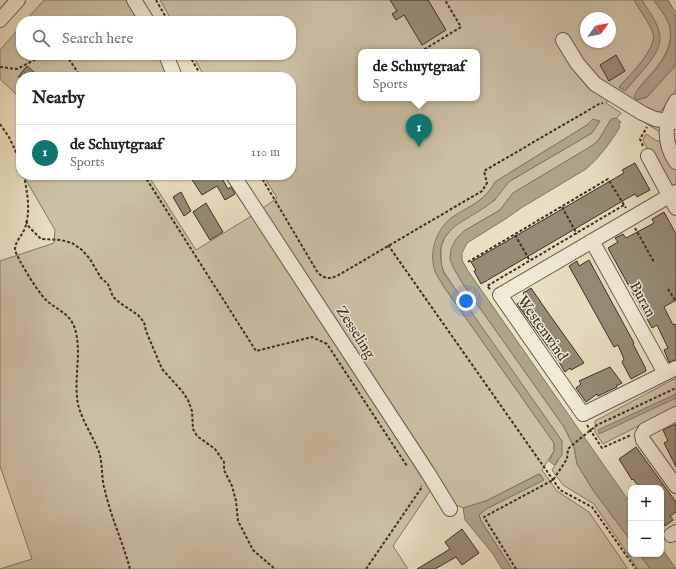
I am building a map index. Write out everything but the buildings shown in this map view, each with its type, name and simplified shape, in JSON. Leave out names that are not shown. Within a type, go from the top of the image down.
[{"type":"street","points":[[0,20],[18,0]]},
{"type":"street","points":[[134,0],[144,16]]},
{"type":"street","points":[[563,40],[577,63],[595,84],[642,113],[655,119],[672,121]]},
{"type":"street","points":[[168,60],[173,72]]},
{"type":"street","points":[[676,101],[672,107],[672,121],[666,136],[672,156],[676,162]]},
{"type":"street","points":[[648,156],[674,199]]},
{"type":"street","name":"Zesseling","points":[[236,180],[424,466],[450,509]]},
{"type":"street","name":"Westenwind","points":[[583,414],[500,295],[631,218],[674,199]]},
{"type":"street","name":"Buran","points":[[588,244],[670,371]]},
{"type":"street","points":[[583,414],[670,371]]},
{"type":"street","points":[[676,414],[645,430],[642,435],[643,440],[676,486]]},
{"type":"path","points":[[156,0],[165,16]]},
{"type":"path","points":[[425,49],[461,27],[445,0]]},
{"type":"path","points":[[0,67],[17,69],[34,60]]},
{"type":"path","points":[[69,60],[78,72]]},
{"type":"path","points":[[192,60],[199,72]]},
{"type":"path","points":[[263,180],[318,273],[322,277],[330,279],[482,191],[486,183],[484,171],[604,102]]},
{"type":"path","points":[[0,124],[9,137],[16,152]]},
{"type":"path","points":[[642,124],[657,135],[666,136]]},
{"type":"path","points":[[647,128],[640,139],[648,156]]},
{"type":"path","points":[[468,262],[608,179],[624,205],[654,262]]},
{"type":"path","points":[[25,180],[28,202],[25,229],[16,242],[14,250],[39,292],[46,300],[70,318],[73,324],[77,343],[78,406],[100,454],[102,480],[105,493],[130,569]]},
{"type":"path","points":[[147,180],[256,351],[312,337],[327,344],[409,467]]},
{"type":"path","points":[[500,295],[496,298],[487,286],[624,205]]},
{"type":"path","points":[[562,207],[577,233],[588,244]]},
{"type":"path","points":[[26,221],[29,227],[41,239],[61,240],[72,243],[82,250],[90,259],[101,278],[108,284],[113,297],[144,322],[146,331],[162,369],[188,400],[192,411],[193,430],[197,436],[215,450],[224,462],[224,470],[232,486],[236,501],[238,521],[253,550],[275,569]]},
{"type":"path","points":[[515,235],[537,273]]},
{"type":"path","points":[[388,245],[560,490],[592,507],[636,569]]},
{"type":"path","points":[[668,289],[676,302]]},
{"type":"path","points":[[516,569],[484,516],[553,480],[567,459],[568,449],[597,425],[676,388]]},
{"type":"path","points":[[583,414],[582,419],[602,448],[634,434],[642,435]]},
{"type":"path","points":[[366,569],[422,487],[417,480]]},
{"type":"shaded area","points":[[44,0],[128,0],[139,16],[30,16]]},
{"type":"shaded area","points":[[160,0],[634,0],[652,29],[653,39],[651,46],[642,62],[619,87],[625,91],[643,70],[658,29],[642,0],[654,0],[669,24],[670,42],[659,64],[642,84],[634,97],[637,100],[647,97],[676,63],[676,91],[662,110],[652,115],[660,126],[661,133],[609,99],[606,103],[621,113],[616,119],[611,120],[598,141],[513,193],[500,210],[464,231],[453,267],[463,284],[564,427],[574,447],[577,464],[593,490],[628,537],[628,554],[594,504],[563,485],[552,470],[558,461],[562,441],[471,313],[444,272],[441,264],[441,247],[445,237],[455,225],[495,200],[502,189],[510,181],[592,133],[593,119],[587,125],[495,182],[491,189],[474,205],[447,222],[435,271],[444,287],[554,443],[554,451],[542,470],[557,491],[589,512],[628,569],[512,569],[481,521],[479,515],[486,509],[543,480],[539,474],[486,501],[463,508],[449,502],[436,482],[393,546],[408,569],[0,569],[32,559],[0,466],[0,261],[54,243],[55,230],[26,180],[151,180],[196,250],[253,215],[277,198],[266,180],[296,180],[296,72],[202,72],[195,60],[296,60],[296,16],[169,16]]},
{"type":"shaded area","points":[[634,0],[642,0],[652,15],[659,31],[660,39],[658,47],[649,63],[625,91],[619,87],[642,62],[651,46],[653,39],[652,29]]},
{"type":"shaded area","points":[[654,0],[668,0],[676,13],[676,63],[647,97],[637,100],[634,97],[635,94],[664,58],[669,45],[669,24]]},
{"type":"shaded area","points":[[16,32],[16,60],[165,60],[169,72],[16,72],[16,94],[0,79],[0,50]]},
{"type":"shaded area","points":[[616,118],[621,122],[619,124],[620,127],[596,160],[586,169],[521,208],[467,243],[462,253],[462,260],[468,271],[628,500],[628,537],[593,490],[577,464],[574,447],[564,427],[463,284],[450,259],[451,249],[456,239],[464,231],[500,210],[513,193],[598,141],[611,119]]},
{"type":"shaded area","points":[[593,119],[600,121],[592,133],[510,181],[494,200],[463,221],[446,235],[442,245],[441,257],[444,273],[562,441],[562,455],[554,465],[549,461],[554,451],[554,443],[444,287],[435,271],[433,264],[433,248],[439,233],[448,221],[487,194],[495,182],[587,125]]},
{"type":"shaded area","points":[[646,134],[657,141],[664,141],[668,156],[676,171],[676,185],[671,187],[650,154],[643,140]]},
{"type":"shaded area","points":[[676,378],[676,407],[603,444],[595,432],[595,421]]},
{"type":"shaded area","points":[[676,394],[676,398],[599,434],[598,430]]},
{"type":"shaded area","points":[[539,474],[544,480],[486,509],[479,515],[481,521],[512,569],[502,569],[493,554],[465,520],[463,508],[486,501]]},
{"type":"shaded area","points":[[664,551],[676,569],[650,569],[642,557],[664,557]]},
{"type":"shaded area","points":[[630,557],[642,557],[650,569],[638,569]]},
{"type":"place","name":"de Schuytgraaf","points":[[419,147]]}]
